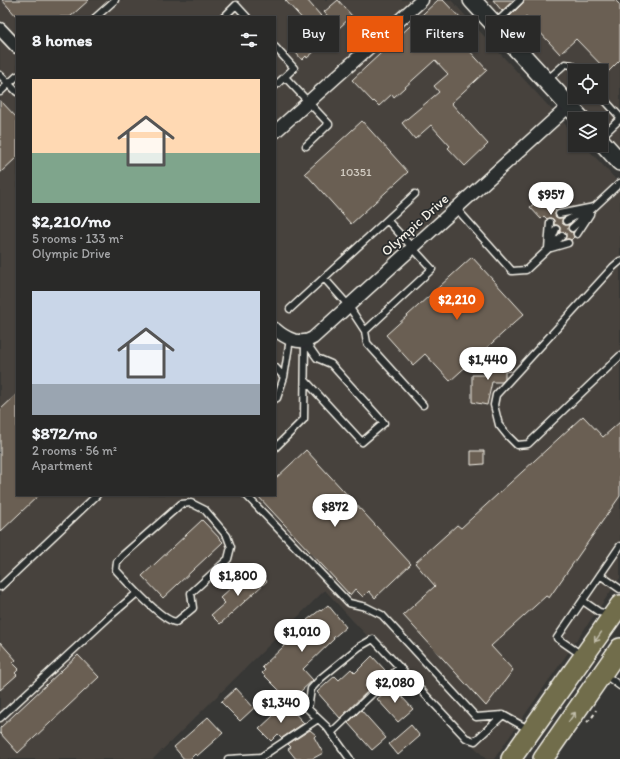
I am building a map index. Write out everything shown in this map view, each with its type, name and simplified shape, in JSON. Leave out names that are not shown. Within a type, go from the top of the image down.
[{"type":"main road","points":[[472,0],[487,16]]},
{"type":"main road","points":[[520,52],[575,112]]},
{"type":"main road","points":[[608,149],[620,162]]},
{"type":"main road","points":[[514,755],[584,656],[618,613]]},
{"type":"main road","points":[[531,731],[549,750],[620,648]]},
{"type":"street","points":[[276,131],[422,0]]},
{"type":"street","points":[[0,29],[16,46]]},
{"type":"street","name":"Olympic Drive","points":[[305,341],[313,338],[569,106]]},
{"type":"street","points":[[276,330],[284,337],[296,341],[305,341]]},
{"type":"lane","points":[[97,16],[114,0]]},
{"type":"lane","points":[[503,16],[520,0]]},
{"type":"lane","points":[[225,16],[236,5],[246,16]]},
{"type":"lane","points":[[276,48],[294,68],[276,85]]},
{"type":"lane","points":[[546,81],[565,64],[568,64]]},
{"type":"lane","points":[[0,75],[16,91]]},
{"type":"lane","points":[[0,92],[16,77]]},
{"type":"lane","points":[[285,77],[329,124],[306,146]]},
{"type":"lane","points":[[608,104],[620,118],[608,130]]},
{"type":"lane","points":[[572,228],[620,183]]},
{"type":"lane","points":[[290,309],[415,194]]},
{"type":"lane","points":[[559,214],[594,207]]},
{"type":"lane","points":[[566,221],[594,207]]},
{"type":"lane","points":[[577,234],[594,207]]},
{"type":"lane","points":[[456,208],[512,270],[526,270],[562,236]]},
{"type":"lane","points":[[365,331],[432,269],[387,220]]},
{"type":"lane","points":[[548,249],[550,222]]},
{"type":"lane","points":[[548,249],[556,229]]},
{"type":"lane","points":[[548,249],[568,242]]},
{"type":"lane","points":[[620,260],[496,395],[494,405],[499,425],[517,445],[528,444],[620,356]]},
{"type":"lane","points":[[324,278],[348,305],[365,331],[367,343],[423,405]]},
{"type":"lane","points":[[276,398],[284,377],[290,339]]},
{"type":"lane","points":[[305,341],[317,358],[331,364],[384,423],[362,442],[305,380]]},
{"type":"lane","points":[[276,447],[304,419],[305,341]]},
{"type":"lane","points":[[276,368],[284,377]]},
{"type":"lane","points":[[0,587],[96,496]]},
{"type":"lane","points":[[247,496],[349,603],[366,607],[382,615],[476,717],[503,715],[531,731]]},
{"type":"lane","points":[[190,503],[205,510],[227,536],[231,547],[228,559],[191,593],[193,608],[176,622],[172,622],[137,593],[116,570],[117,562],[181,504],[190,503]]},
{"type":"lane","points":[[584,656],[557,638],[619,549]]},
{"type":"lane","points":[[600,575],[620,589]]},
{"type":"lane","points":[[0,718],[137,593]]},
{"type":"lane","points":[[583,601],[599,612],[618,613]]},
{"type":"lane","points":[[350,759],[327,727],[308,709],[311,689],[321,678],[359,647],[373,639],[466,738],[475,741],[503,715]]},
{"type":"lane","points":[[331,733],[400,668]]},
{"type":"lane","points":[[603,673],[620,686]]},
{"type":"lane","points":[[228,759],[261,757],[318,719]]},
{"type":"shaded area","points":[[0,0],[451,0],[466,16],[411,16],[411,52],[478,52],[478,29],[486,38],[486,52],[499,52],[568,127],[568,152],[590,152],[620,184],[620,578],[494,759],[486,759],[325,590],[153,759],[0,759]]},
{"type":"shaded area","points":[[486,0],[620,0],[620,150],[608,136],[608,112],[587,112],[580,104],[608,104],[608,64],[568,64],[568,91],[533,52],[540,52],[540,16],[500,16]]},
{"type":"building","points":[[2,0],[89,0],[71,16],[16,16]]},
{"type":"building","points":[[285,0],[307,0],[321,16],[300,16]]},
{"type":"building","points":[[338,0],[352,16],[347,16],[347,21],[339,28],[339,16],[328,16],[324,12]]},
{"type":"building","points":[[438,0],[443,0],[458,16],[421,16]]},
{"type":"building","points":[[493,0],[514,0],[502,11]]},
{"type":"building","points":[[524,0],[615,0],[620,5],[620,60],[608,72],[608,64],[600,64],[576,39],[560,54],[540,32],[540,16],[510,16],[523,3]]},
{"type":"building","points":[[411,25],[411,52],[471,52],[487,70],[451,103],[488,144],[465,166],[448,148],[450,146],[431,125],[415,139],[402,123],[439,92],[434,86],[448,74],[435,60],[394,97],[392,94],[379,106],[374,101],[373,102],[352,80],[382,52],[403,52],[403,33]]},
{"type":"building","points":[[295,52],[314,52],[307,58],[306,56],[302,60]]},
{"type":"building","points":[[0,100],[16,117],[16,158],[0,173]]},
{"type":"building","points":[[362,121],[408,172],[351,224],[305,173]]},
{"type":"building","points":[[543,196],[556,211],[556,217],[563,218],[562,223],[569,225],[568,229],[570,232],[573,232],[574,237],[571,240],[565,239],[566,233],[560,232],[560,227],[554,225],[553,219],[547,219],[544,216],[541,219],[530,207]]},
{"type":"building","points":[[472,257],[524,314],[450,381],[425,354],[413,365],[386,335]]},
{"type":"building","points":[[509,360],[510,371],[505,372],[505,379],[502,382],[492,382],[487,405],[472,402],[472,375],[488,375],[487,363]]},
{"type":"building","points":[[16,395],[16,496],[38,496],[0,532],[0,410]]},
{"type":"building","points":[[583,416],[603,437],[620,422],[620,496],[549,598],[546,596],[491,646],[513,670],[486,706],[403,615],[435,586],[415,563],[457,525],[461,528]]},
{"type":"building","points":[[306,450],[411,564],[375,598],[369,591],[363,597],[355,589],[350,595],[258,496],[276,496],[276,478]]},
{"type":"building","points":[[471,451],[484,451],[484,464],[471,465]]},
{"type":"building","points":[[202,520],[223,542],[163,598],[142,576]]},
{"type":"building","points":[[258,571],[267,581],[220,624],[211,615],[225,603],[220,598],[233,586],[237,591]]},
{"type":"building","points":[[328,605],[346,627],[333,638],[334,639],[303,669],[313,680],[288,703],[280,695],[282,693],[262,673],[265,670],[262,667],[284,646],[283,645],[309,622],[307,620]]},
{"type":"building","points":[[0,642],[16,660],[13,663],[19,669],[15,673],[17,675],[0,690]]},
{"type":"building","points":[[78,655],[99,677],[18,753],[0,733],[0,728]]},
{"type":"building","points":[[372,656],[385,670],[365,686],[369,690],[340,718],[317,692],[335,676],[339,680],[351,669],[355,673]]},
{"type":"building","points":[[392,686],[413,709],[398,722],[377,699]]},
{"type":"building","points":[[236,688],[254,708],[240,721],[221,702]]},
{"type":"building","points":[[286,704],[304,723],[282,738],[278,734],[271,741],[259,729]]},
{"type":"building","points":[[361,710],[386,738],[372,750],[348,723]]},
{"type":"building","points":[[208,717],[223,733],[197,756],[195,754],[190,759],[184,759],[174,747]]},
{"type":"building","points":[[411,725],[420,736],[398,755],[389,744]]},
{"type":"building","points":[[310,730],[316,735],[314,737],[323,753],[312,759],[296,759],[288,749],[291,747],[288,744]]}]
